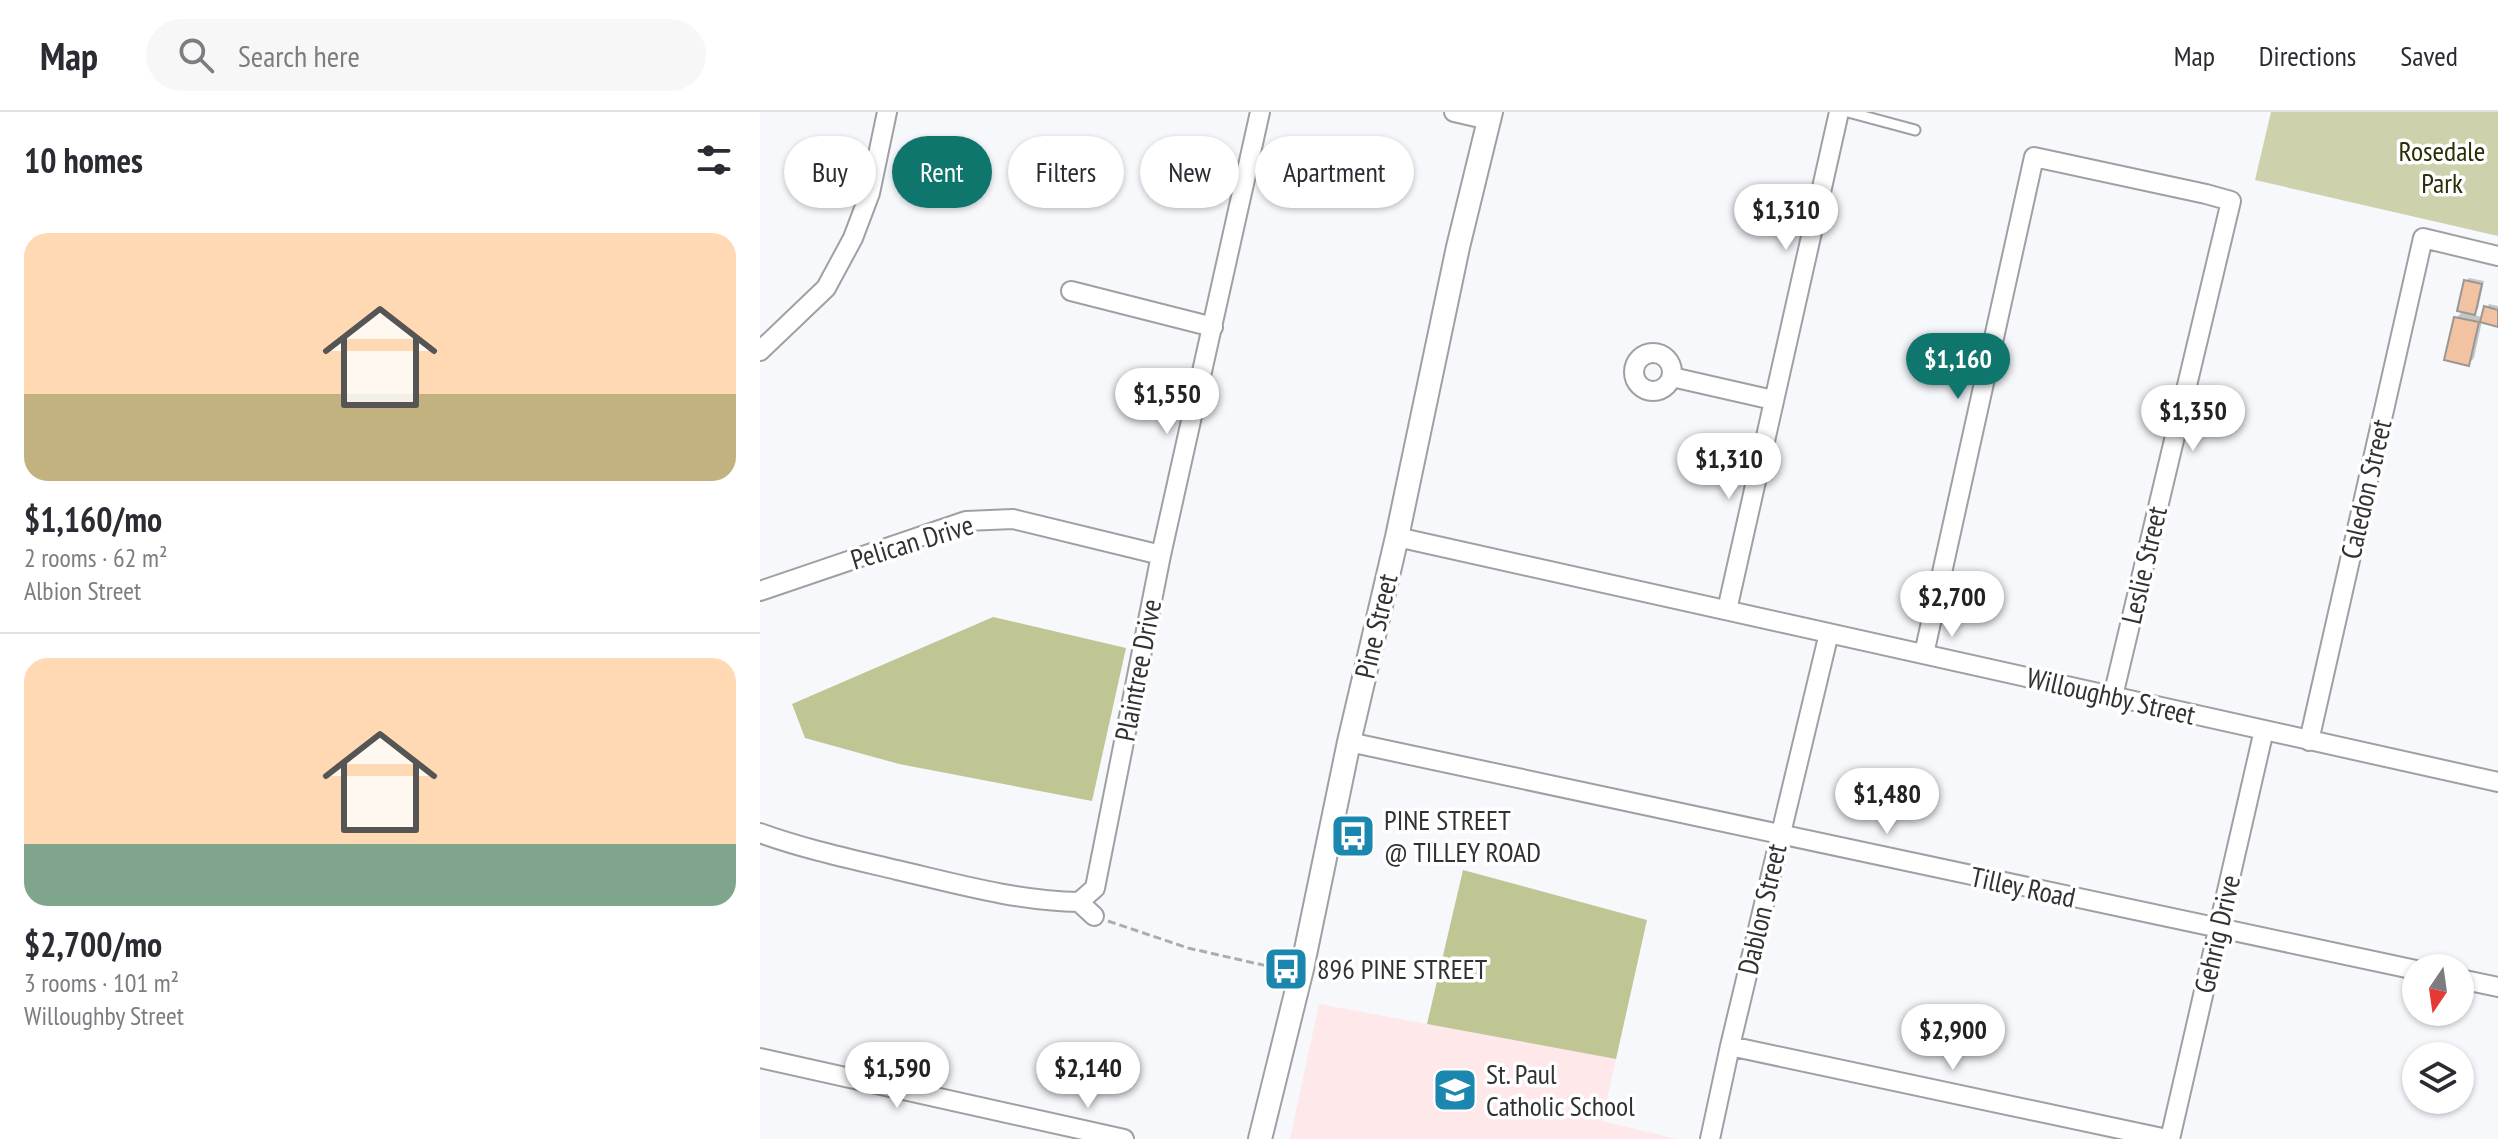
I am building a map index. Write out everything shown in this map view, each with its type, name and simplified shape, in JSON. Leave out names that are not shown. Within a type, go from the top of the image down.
[{"type":"street","points":[[760,351],[826,288],[853,238],[870,193],[887,112]]},
{"type":"street","name":"Plaintree Drive","points":[[1079,902],[1095,888],[1161,555],[1260,112]]},
{"type":"street","points":[[1454,112],[1490,116]]},
{"type":"street","points":[[1727,610],[1839,112]]},
{"type":"street","name":"Pine Street","points":[[1260,1139],[1301,973],[1458,247],[1490,116]]},
{"type":"street","name":"Leslie Street","points":[[1924,654],[2034,157],[2231,201],[2113,696]]},
{"type":"street","name":"Caledon Street","points":[[2309,741],[2423,238],[2498,256]]},
{"type":"street","points":[[1071,291],[1213,327]]},
{"type":"street","points":[[1672,377],[1773,400]]},
{"type":"street","name":"Pelican Drive","points":[[760,591],[966,521],[1013,519],[1161,555]]},
{"type":"street","name":"Willoughby Street","points":[[1397,537],[2498,782]]},
{"type":"street","name":"Dablon Street","points":[[1710,1139],[1829,633]]},
{"type":"street","name":"Gehrig Drive","points":[[2169,1139],[2264,730]]},
{"type":"street","name":"Tilley Road","points":[[1349,742],[2402,967]]},
{"type":"street","points":[[760,833],[790,844],[974,888],[1051,902],[1079,902],[1094,916]]},
{"type":"street","points":[[2474,982],[2498,987]]},
{"type":"street","points":[[1730,1046],[2169,1139]]},
{"type":"street","points":[[760,1058],[1041,1130],[1124,1139]]},
{"type":"lane","points":[[1848,112],[1915,130]]},
{"type":"path","points":[[1094,916],[1188,948],[1301,973]]},
{"type":"shaded area","name":"St. Paul Catholic School","points":[[1319,1004],[1616,1059],[1602,1121],[1677,1139],[1290,1139]]},
{"type":"green space","name":"Rosedale Park","points":[[2271,112],[2498,112],[2498,236],[2255,180]]},
{"type":"green space","points":[[993,617],[1126,648],[1092,801],[899,764],[805,738],[792,704]]},
{"type":"green space","points":[[1463,870],[1647,920],[1616,1059],[1427,1024]]},
{"type":"building","points":[[2464,280],[2482,284],[2475,315],[2457,311]]},
{"type":"building","points":[[2484,306],[2498,310],[2498,327],[2480,322]]},
{"type":"building","points":[[2454,317],[2479,322],[2469,366],[2444,360]]},
{"type":"place","name":"PINE STREET @ TILLEY ROAD","points":[[1353,836]]},
{"type":"place","name":"896 PINE STREET","points":[[1286,969]]},
{"type":"place","name":"St. Paul Catholic School","points":[[1455,1090]]}]
